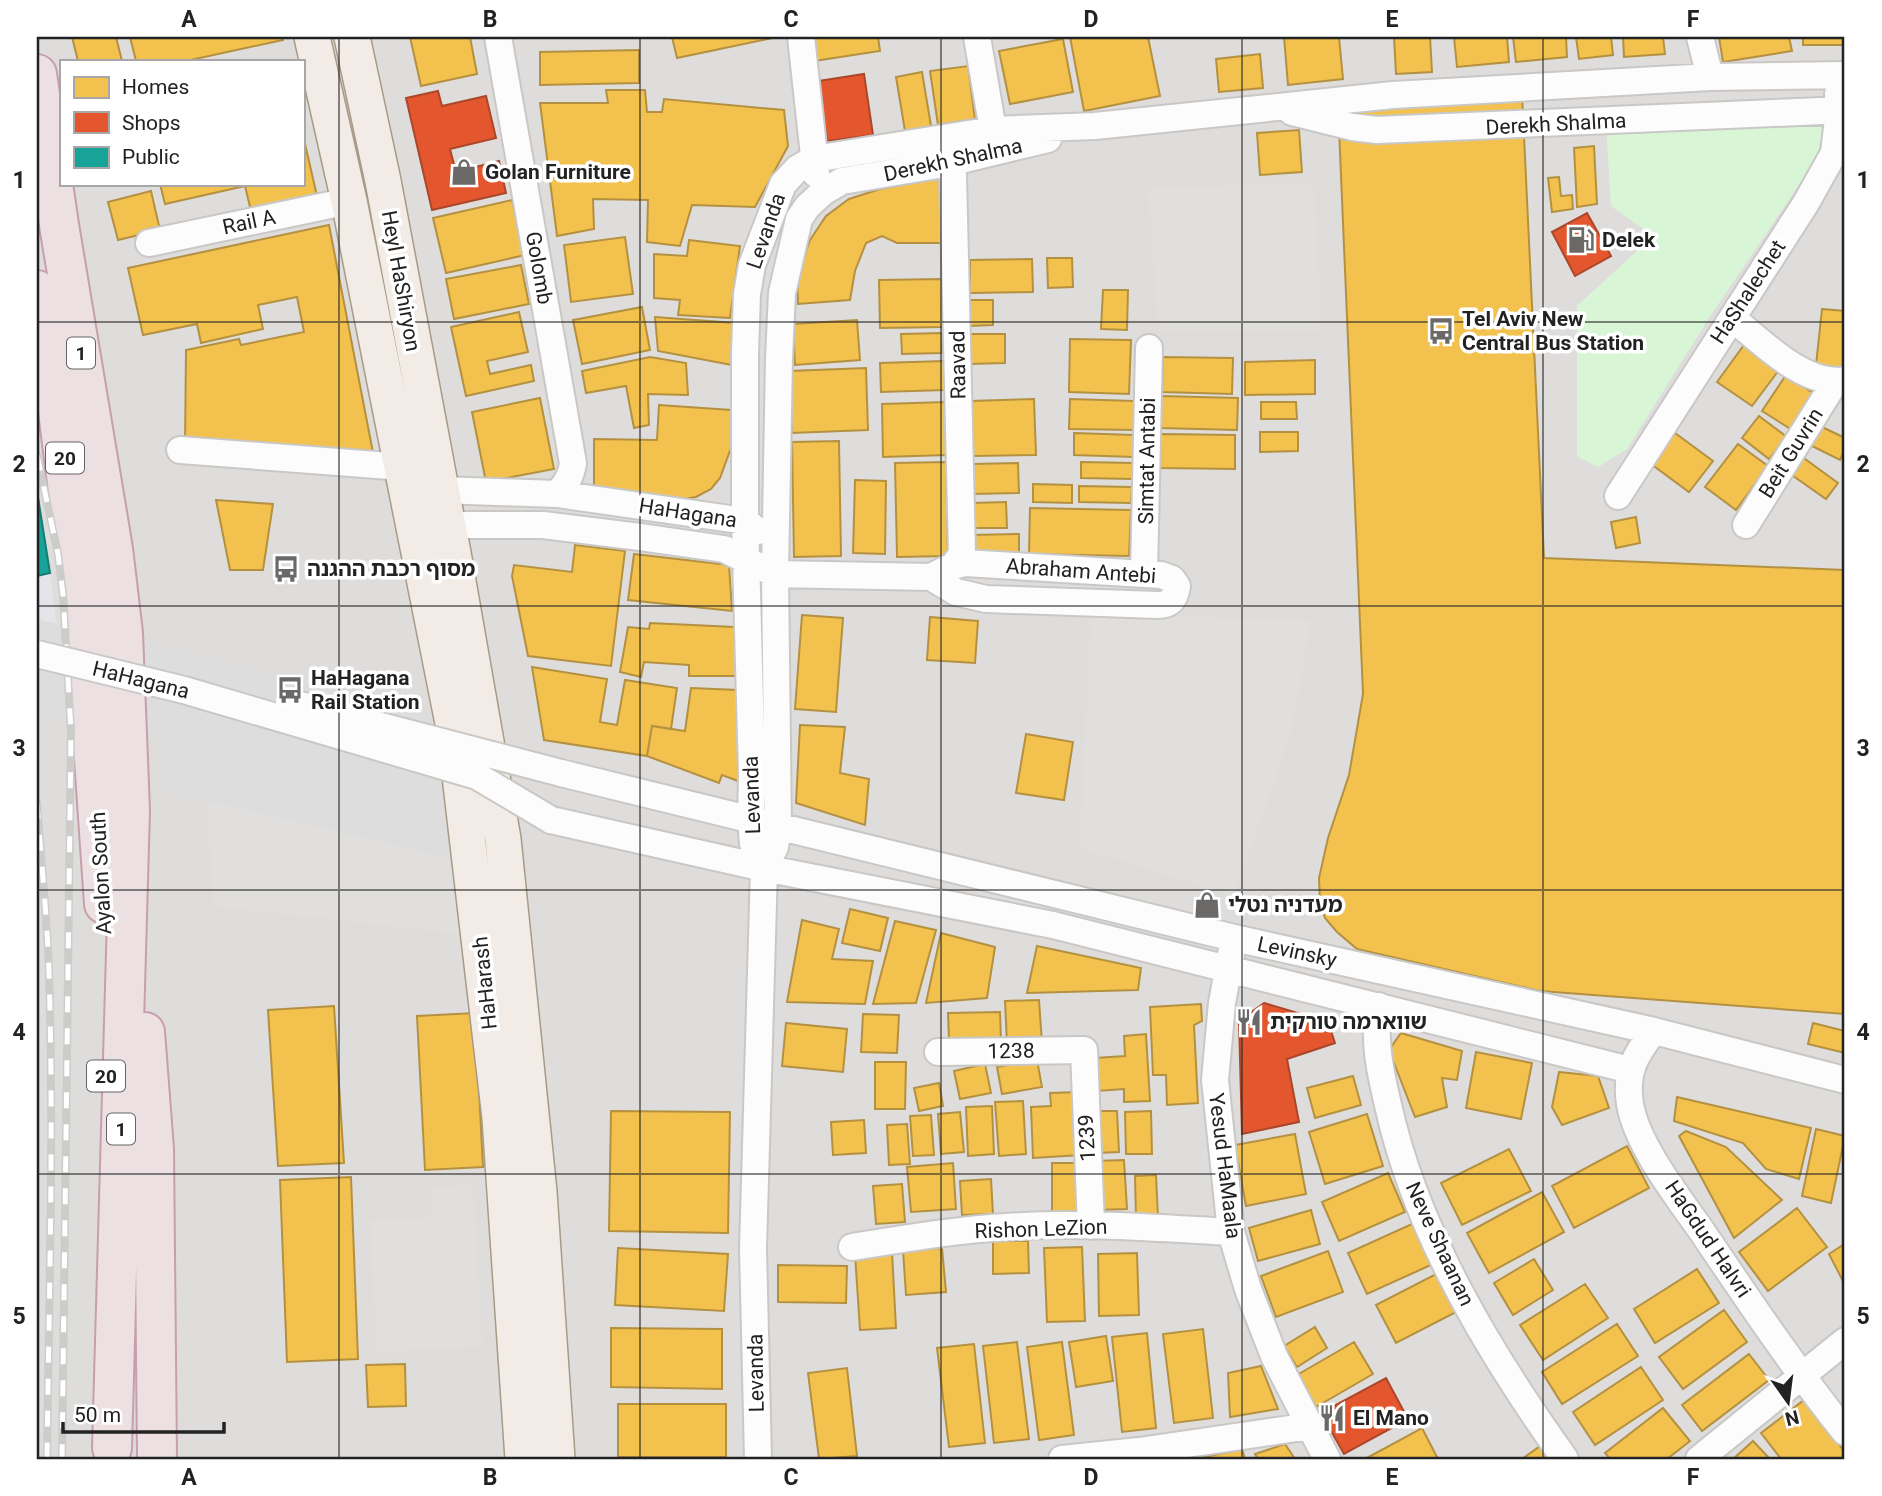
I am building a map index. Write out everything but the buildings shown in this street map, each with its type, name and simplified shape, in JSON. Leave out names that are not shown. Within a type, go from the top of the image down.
[{"type":"highway","name":"1","points":[[37,74],[113,550],[123,633],[130,810],[112,1454]]},
{"type":"highway","name":"Ayalon South","points":[[37,290],[52,363],[84,615],[103,878],[112,1454]]},
{"type":"highway","points":[[130,810],[154,1149],[157,1459]]},
{"type":"main road","name":"Heyl HaShiryon","points":[[312,37],[349,201],[412,511]]},
{"type":"main road","name":"Heyl HaShiryon","points":[[352,37],[383,181],[448,526]]},
{"type":"main road","name":"HaHarash","points":[[412,511],[455,733],[483,959],[500,1118],[521,1456]]},
{"type":"main road","name":"HaHarash","points":[[448,526],[505,852],[539,1192],[557,1459]]},
{"type":"street","name":"Golomb","points":[[498,37],[573,463],[572,474],[557,494]]},
{"type":"street","points":[[801,37],[814,159]]},
{"type":"street","points":[[977,37],[993,131]]},
{"type":"street","points":[[1700,37],[1710,77]]},
{"type":"street","name":"Derekh Shalma","points":[[814,159],[993,131],[1095,126],[1393,95],[1710,77],[1841,75]]},
{"type":"street","name":"HaShalechet","points":[[1618,496],[1806,204],[1833,153],[1842,111],[1841,75]]},
{"type":"street","name":"Derekh Shalma","points":[[1270,106],[1352,127],[1377,130],[1842,111]]},
{"type":"street","name":"Derekh Shalma","points":[[815,199],[842,181],[997,153],[1095,126]]},
{"type":"street","name":"Levanda","points":[[758,1459],[753,1249],[764,868],[753,844],[751,819],[746,558],[747,294],[752,265],[783,184],[798,168],[814,159],[818,185],[815,199],[799,219],[782,293],[775,574],[778,827],[775,848],[764,868]]},
{"type":"street","name":"Raavad","points":[[942,572],[962,554],[954,187],[953,174],[944,164]]},
{"type":"street","name":"Rail A","points":[[149,243],[349,201]]},
{"type":"street","points":[[1732,318],[1799,371],[1840,381]]},
{"type":"street","name":"Simtat Antabi","points":[[1144,574],[1149,348]]},
{"type":"street","name":"Beit Guvrin","points":[[1746,525],[1840,381]]},
{"type":"street","points":[[180,450],[403,467]]},
{"type":"street","points":[[696,512],[709,509],[726,497],[738,481],[746,462]]},
{"type":"street","name":"HaHagana","points":[[440,490],[557,494],[746,521],[760,533],[775,574]]},
{"type":"street","points":[[412,511],[440,490]]},
{"type":"street","name":"HaHagana","points":[[412,511],[448,526],[543,525],[724,549],[775,574]]},
{"type":"street","name":"Abraham Antebi","points":[[775,574],[942,572],[965,563],[1161,575],[1172,579],[1177,586],[1172,602],[1157,605],[986,599],[956,592],[942,572]]},
{"type":"street","name":"HaHagana","points":[[37,636],[155,664],[388,729],[751,819]]},
{"type":"street","name":"HaHagana","points":[[37,654],[184,690],[477,776],[551,820],[764,868]]},
{"type":"street","points":[[706,808],[717,807],[734,798],[741,792],[752,773]]},
{"type":"street","name":"Levinsky","points":[[751,819],[1234,938],[1654,1031],[1845,1080]]},
{"type":"street","name":"Levinsky","points":[[764,868],[1053,925],[1630,1070]]},
{"type":"street","name":"Yesud HaMaala","points":[[1234,938],[1227,969],[1215,1080],[1231,1232],[1248,1289],[1274,1356],[1327,1459]]},
{"type":"street","name":"Neve Shaanan","points":[[1379,1006],[1376,1055],[1398,1150],[1426,1220],[1500,1363],[1565,1459]]},
{"type":"street","points":[[1630,1070],[1637,1053],[1654,1031]]},
{"type":"street","name":"1238","points":[[938,1052],[1084,1050]]},
{"type":"street","name":"1239","points":[[1084,1050],[1091,1226]]},
{"type":"street","name":"HaGdud HaIvri","points":[[1630,1070],[1630,1101],[1638,1130],[1664,1175],[1800,1376],[1845,1432]]},
{"type":"street","name":"Rishon LeZion","points":[[852,1247],[1007,1227],[1091,1226],[1231,1232]]},
{"type":"street","points":[[1699,1459],[1845,1341]]},
{"type":"street","points":[[1062,1459],[1139,1455],[1310,1426]]},
{"type":"shaded area","points":[[37,37],[1845,37],[1845,1459],[37,1459]]},
{"type":"shaded area","points":[[1313,182],[1322,331],[1159,331],[1148,189]]},
{"type":"shaded area","points":[[50,573],[59,641],[37,636],[37,576]]},
{"type":"shaded area","points":[[1091,615],[1311,620],[1292,725],[1275,783],[1232,895],[1080,848]]},
{"type":"shaded area","points":[[197,671],[440,728],[465,934],[214,906]]},
{"type":"shaded area","points":[[473,1185],[482,1346],[377,1352],[370,1221],[433,1217],[431,1187]]},
{"type":"green space","points":[[1824,123],[1817,158],[1707,321],[1627,449],[1598,467],[1577,456],[1577,306],[1653,236],[1611,206],[1606,124]]},
{"type":"pier","points":[[37,619],[474,723],[488,867],[162,790],[159,738],[37,710]]},
{"type":"railway","points":[[37,455],[58,554],[63,594],[71,731],[62,1459]]},
{"type":"railway","points":[[37,803],[47,929],[51,1094],[47,1459]]},
{"type":"place","name":"Golan Furniture","points":[[464,172]]},
{"type":"place","name":"Delek","points":[[1581,240]]},
{"type":"place","name":"Tel Aviv New Central Bus Station","points":[[1441,331]]},
{"type":"place","name":"מסוף רכבת ההגנה","points":[[286,569]]},
{"type":"place","name":"HaHagana Rail Station","points":[[290,690]]},
{"type":"place","name":"מעדניה נטלי","points":[[1207,905]]},
{"type":"place","name":"שווארמה טורקית","points":[[1249,1022]]},
{"type":"place","name":"El Mano","points":[[1332,1418]]}]
